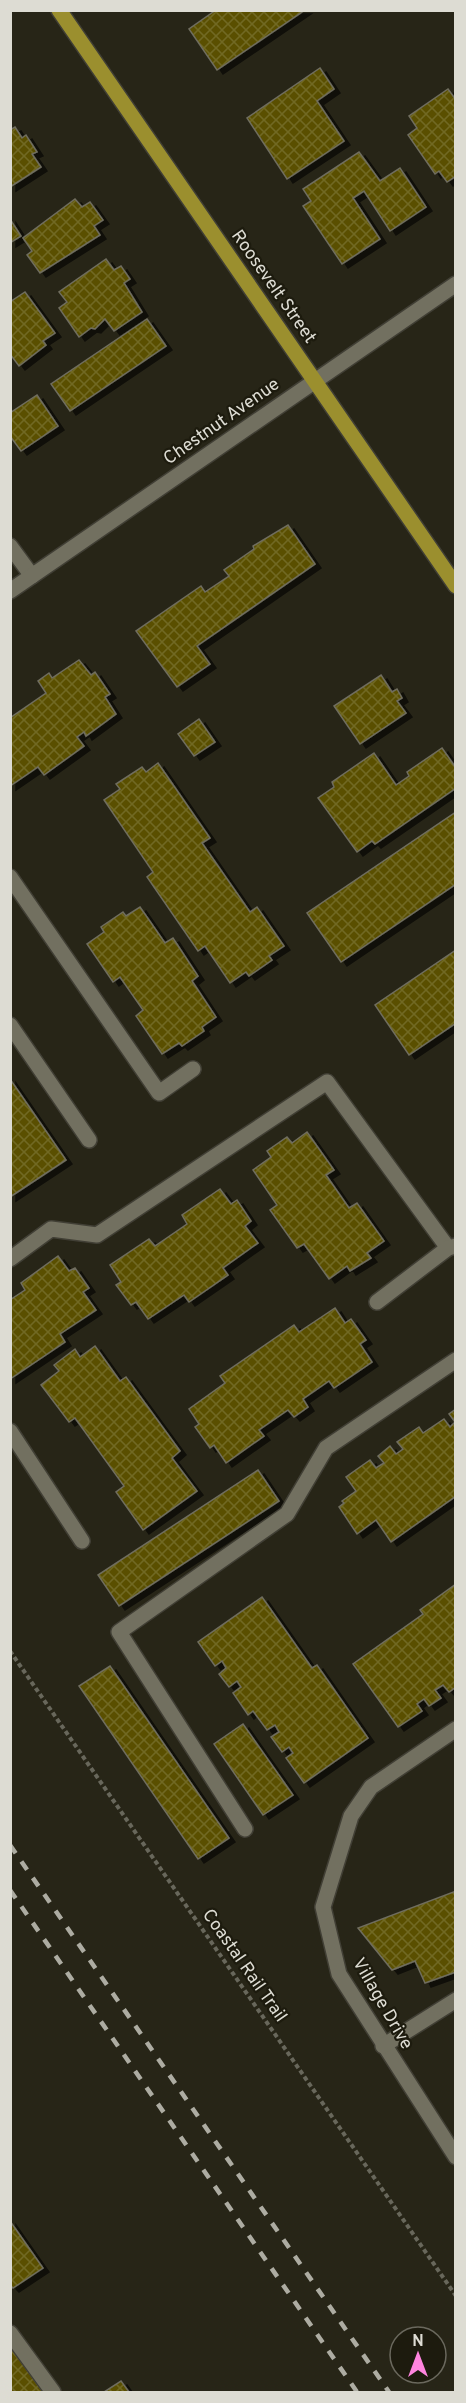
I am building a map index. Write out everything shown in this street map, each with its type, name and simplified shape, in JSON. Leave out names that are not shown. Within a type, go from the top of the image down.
[{"type":"main road","name":"Roosevelt Street","points":[[59,10],[456,586]]},
{"type":"street","name":"Chestnut Avenue","points":[[10,591],[456,284]]},
{"type":"street","points":[[10,546],[32,576]]},
{"type":"street","points":[[10,877],[159,1093],[193,1069]]},
{"type":"street","points":[[10,1025],[89,1140]]},
{"type":"street","points":[[10,1259],[51,1229],[97,1235],[327,1082],[452,1247],[377,1302]]},
{"type":"street","points":[[246,1829],[118,1632],[287,1514],[326,1448],[456,1360]]},
{"type":"street","points":[[10,1431],[82,1541]]},
{"type":"street","name":"Village Drive","points":[[456,1729],[371,1787],[351,1816],[323,1907],[339,1974],[456,2157]]},
{"type":"street","points":[[383,2046],[456,2000]]},
{"type":"street","points":[[10,2333],[53,2392]]},
{"type":"path","name":"Coastal Rail Trail","points":[[10,1651],[456,2295]]},
{"type":"building","points":[[216,10],[305,10],[217,70],[189,29]]},
{"type":"building","points":[[320,68],[334,89],[317,101],[344,141],[287,179],[247,118]]},
{"type":"building","points":[[448,89],[456,100],[456,176],[447,182],[439,171],[435,174],[408,135],[417,128],[409,116]]},
{"type":"building","points":[[15,127],[22,138],[26,135],[37,152],[32,154],[41,167],[10,187],[10,130]]},
{"type":"building","points":[[359,152],[380,181],[400,168],[426,207],[390,231],[364,191],[353,198],[380,239],[342,264],[303,206],[311,201],[303,189]]},
{"type":"building","points":[[75,199],[82,207],[90,202],[103,220],[94,226],[100,235],[40,273],[27,255],[32,251],[23,238]]},
{"type":"building","points":[[10,219],[21,236],[10,243]]},
{"type":"building","points":[[106,259],[114,270],[121,266],[130,279],[124,283],[142,312],[114,331],[105,319],[95,329],[91,328],[79,337],[59,308],[67,302],[59,292]]},
{"type":"building","points":[[25,292],[55,333],[43,341],[46,345],[19,366],[10,354],[10,302]]},
{"type":"building","points":[[147,319],[166,346],[70,411],[51,384]]},
{"type":"building","points":[[37,395],[58,426],[21,451],[10,436],[10,413]]},
{"type":"building","points":[[288,525],[315,564],[197,646],[210,664],[177,687],[136,631],[201,586],[205,592],[229,576],[224,570],[254,549],[253,546]]},
{"type":"building","points":[[79,660],[91,675],[95,672],[110,694],[105,697],[116,714],[86,736],[84,732],[77,737],[84,746],[44,775],[38,767],[10,786],[10,718],[46,693],[38,681],[49,673],[52,678]]},
{"type":"building","points":[[381,675],[392,692],[397,689],[402,698],[397,701],[406,713],[360,744],[334,706]]},
{"type":"building","points":[[199,719],[215,742],[194,756],[178,734]]},
{"type":"building","points":[[442,748],[456,768],[456,788],[375,844],[372,841],[357,852],[318,798],[334,787],[332,782],[374,753],[396,785],[409,776],[407,772]]},
{"type":"building","points":[[158,763],[210,838],[202,843],[250,912],[257,907],[284,946],[269,956],[272,960],[249,976],[246,972],[230,983],[205,946],[198,951],[147,877],[153,872],[104,800],[120,789],[116,784],[142,767],[146,772]]},
{"type":"building","points":[[456,812],[456,884],[341,962],[307,913]]},
{"type":"building","points":[[140,907],[165,943],[173,938],[198,976],[192,981],[216,1017],[202,1027],[204,1031],[182,1046],[179,1043],[162,1054],[136,1016],[143,1010],[120,977],[113,982],[87,944],[104,932],[101,927],[123,912],[126,916]]},
{"type":"building","points":[[456,950],[456,1023],[409,1055],[375,1005]]},
{"type":"building","points":[[10,1079],[66,1160],[10,1197]]},
{"type":"building","points":[[307,1132],[334,1170],[326,1175],[349,1208],[357,1203],[384,1241],[367,1253],[371,1258],[350,1271],[347,1266],[329,1279],[304,1244],[297,1248],[270,1210],[277,1205],[253,1170],[271,1157],[267,1151],[287,1137],[292,1143]]},
{"type":"building","points":[[220,1189],[231,1204],[237,1200],[251,1221],[245,1226],[258,1243],[223,1268],[228,1275],[189,1302],[184,1295],[148,1319],[136,1302],[131,1305],[116,1285],[121,1282],[110,1265],[149,1239],[155,1246],[187,1224],[182,1215]]},
{"type":"building","points":[[58,1256],[69,1271],[75,1268],[89,1288],[83,1292],[96,1310],[60,1334],[65,1342],[10,1379],[10,1300],[25,1290],[21,1283]]},
{"type":"building","points":[[335,1308],[345,1323],[351,1319],[366,1340],[360,1344],[372,1362],[334,1388],[329,1381],[303,1399],[308,1407],[294,1417],[288,1410],[259,1430],[264,1436],[226,1463],[214,1445],[210,1448],[195,1427],[199,1424],[189,1409],[225,1383],[220,1376],[294,1325],[299,1332]]},
{"type":"building","points":[[95,1346],[120,1381],[126,1377],[180,1451],[172,1458],[197,1491],[143,1530],[116,1492],[124,1486],[75,1418],[69,1422],[41,1385],[59,1371],[54,1365],[75,1349],[80,1357]]},
{"type":"building","points":[[456,1409],[456,1496],[391,1542],[376,1520],[357,1534],[339,1507],[344,1503],[342,1501],[356,1491],[346,1477],[370,1460],[376,1468],[384,1463],[378,1456],[390,1446],[396,1454],[403,1449],[397,1442],[419,1427],[423,1433],[444,1419],[450,1427],[455,1422],[449,1414]]},
{"type":"building","points":[[258,1470],[279,1501],[119,1606],[98,1575]]},
{"type":"building","points":[[456,1584],[456,1687],[449,1692],[443,1685],[435,1690],[441,1698],[429,1706],[424,1699],[417,1704],[422,1711],[398,1727],[353,1664],[423,1614],[420,1610]]},
{"type":"building","points":[[262,1597],[312,1668],[317,1665],[368,1738],[304,1783],[286,1758],[293,1753],[289,1747],[282,1752],[271,1737],[279,1732],[275,1725],[267,1730],[253,1711],[248,1715],[233,1693],[241,1687],[237,1681],[229,1687],[219,1674],[226,1668],[222,1661],[215,1666],[198,1642]]},
{"type":"building","points":[[110,1666],[229,1838],[198,1859],[79,1686]]},
{"type":"building","points":[[243,1724],[293,1795],[263,1815],[214,1744]]},
{"type":"building","points":[[456,1891],[456,1972],[425,1983],[415,1961],[392,1970],[358,1928]]},
{"type":"building","points":[[10,2221],[43,2268],[13,2288],[10,2285]]},
{"type":"building","points":[[10,2346],[43,2392],[10,2392]]},
{"type":"building","points":[[121,2381],[129,2392],[104,2392]]},
{"type":"railway","points":[[10,1845],[389,2392]]},
{"type":"railway","points":[[10,1890],[357,2392]]}]
